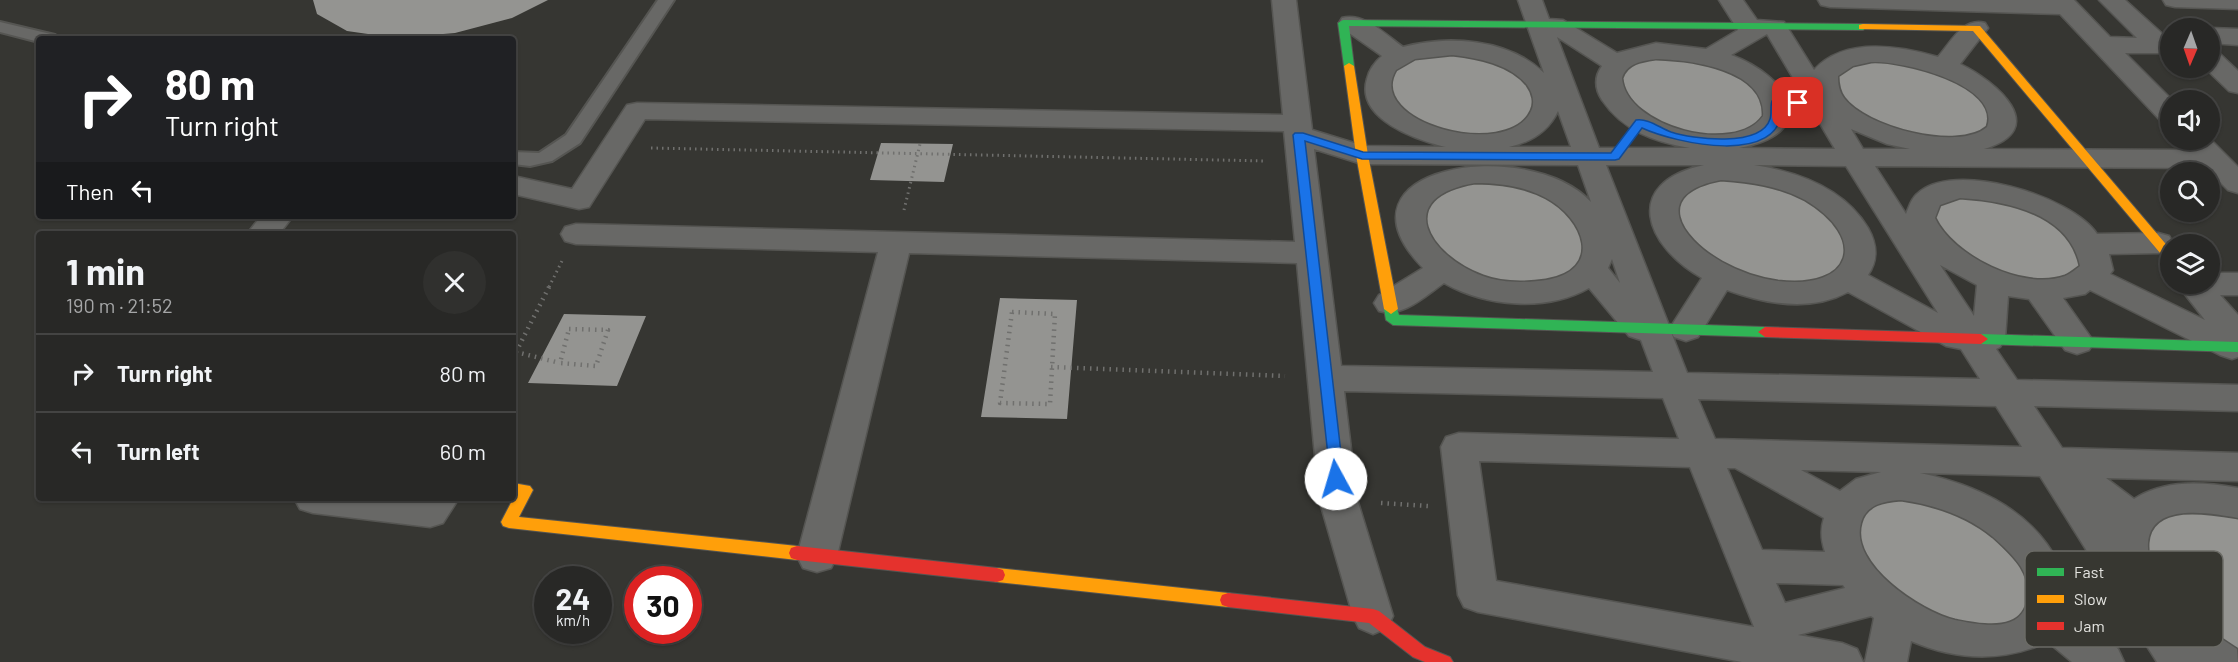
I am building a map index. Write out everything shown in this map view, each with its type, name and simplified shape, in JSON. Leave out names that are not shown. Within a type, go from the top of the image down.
[{"type":"street","points":[[1284,0],[1338,500],[1373,615]]},
{"type":"street","points":[[1731,0],[1768,27],[1836,63]]},
{"type":"street","points":[[1808,0],[1824,28]]},
{"type":"street","points":[[1830,0],[2063,3],[2160,104]]},
{"type":"street","points":[[2111,0],[2160,42]]},
{"type":"street","points":[[2175,0],[2238,2]]},
{"type":"street","points":[[1355,16],[1400,57]]},
{"type":"street","points":[[1613,98],[1555,96],[1527,71],[1448,35],[1355,16],[1342,23],[1365,90],[1368,155],[1377,234],[1393,320],[1972,339],[2236,344]]},
{"type":"street","points":[[1510,62],[1536,19]]},
{"type":"street","points":[[1536,19],[1617,64]]},
{"type":"street","points":[[1536,19],[1555,96],[1585,157],[1607,232],[1647,328],[1675,386],[1783,646]]},
{"type":"street","points":[[1365,90],[1388,64],[1400,57],[1427,48],[1448,35],[1536,19],[1654,26],[1976,28],[2038,101],[2070,158],[2160,246]]},
{"type":"street","points":[[1654,26],[1668,51]]},
{"type":"street","points":[[1710,57],[1768,27]]},
{"type":"street","points":[[1768,27],[1821,102],[1852,158],[1917,236],[1972,339],[2113,551]]},
{"type":"street","points":[[1861,28],[1879,54]]},
{"type":"street","points":[[1944,67],[1976,28]]},
{"type":"street","points":[[2220,36],[2238,37]]},
{"type":"street","points":[[2103,45],[2160,46]]},
{"type":"street","points":[[2220,47],[2238,54]]},
{"type":"street","points":[[1772,116],[1770,92],[1756,78],[1736,66],[1710,57],[1668,51],[1633,55],[1617,64],[1608,77],[1613,98],[1620,108],[1640,123],[1666,134],[1696,141],[1721,157],[1753,173],[1786,181],[1817,195],[1842,213],[1858,234],[1863,255],[1856,273],[1835,286],[1806,292],[1790,292],[1774,291],[1741,283],[1721,274],[1687,253],[1670,234],[1663,215],[1666,198],[1677,185],[1696,175],[1721,157],[1749,139],[1772,116],[1821,102]]},
{"type":"street","points":[[1879,54],[1908,57],[1944,67],[1981,86],[1996,101],[2003,115],[2001,129],[1991,139],[1948,153],[1877,131],[1856,120],[1836,105],[1826,89],[1826,74],[1836,63],[1854,56],[1879,54]]},
{"type":"street","points":[[2220,68],[2238,85]]},
{"type":"street","points":[[1365,90],[1401,120],[1423,132],[1451,140],[1481,157],[1504,175],[1533,181],[1559,192],[1581,208],[1595,227],[1607,232],[1670,234]]},
{"type":"street","points":[[1555,96],[1548,102],[1544,118],[1530,130],[1508,139],[1448,179],[1427,189],[1414,205],[1410,224],[1417,244],[1435,263],[1461,279],[1492,290],[1526,294],[1556,290],[1580,280],[1596,265],[1600,246],[1607,232]]},
{"type":"street","points":[[1996,101],[2038,101]]},
{"type":"street","points":[[516,186],[579,200],[637,111],[928,117],[1299,140],[1368,155],[1852,158],[1948,153],[2070,158],[2189,150]]},
{"type":"street","points":[[1772,116],[1852,158],[1925,201]]},
{"type":"street","points":[[1548,188],[1585,157],[1640,123]]},
{"type":"street","points":[[2001,129],[2070,158]]},
{"type":"street","points":[[1530,130],[1585,157],[1670,193]]},
{"type":"street","points":[[1817,195],[1877,131]]},
{"type":"street","points":[[2205,150],[2238,184]]},
{"type":"street","points":[[1948,153],[1971,189]]},
{"type":"street","points":[[1368,155],[1434,186]]},
{"type":"street","points":[[2052,212],[2070,158]]},
{"type":"street","points":[[1858,234],[1917,236],[1936,246],[1956,262],[1993,280],[2040,291],[2067,290],[2086,282],[2097,270],[2096,254],[2086,237],[2067,220],[2014,195],[1986,189],[1939,193],[1925,201],[1920,214],[1923,230],[1917,236]]},
{"type":"street","points":[[265,231],[275,219]]},
{"type":"street","points":[[576,234],[1312,253]]},
{"type":"street","points":[[1377,234],[1414,235]]},
{"type":"street","points":[[817,556],[896,242]]},
{"type":"street","points":[[2090,244],[2160,250]]},
{"type":"street","points":[[1390,303],[1444,269]]},
{"type":"street","points":[[1591,269],[1647,328]]},
{"type":"street","points":[[1686,329],[1721,274]]},
{"type":"street","points":[[2090,277],[2236,344]]},
{"type":"street","points":[[1848,278],[1972,339]]},
{"type":"street","points":[[1972,339],[1993,280]]},
{"type":"street","points":[[2220,284],[2238,284]]},
{"type":"street","points":[[2040,291],[2078,342]]},
{"type":"street","points":[[1790,292],[1807,333]]},
{"type":"street","points":[[2200,294],[2236,344]]},
{"type":"street","points":[[1325,378],[2238,398]]},
{"type":"street","points":[[1842,662],[1783,646],[1478,595],[1459,447],[1740,454],[1895,471],[2055,462],[2238,467]]},
{"type":"street","points":[[1740,454],[1845,512]]},
{"type":"street","points":[[2055,462],[2134,520]]},
{"type":"street","points":[[2174,466],[2198,498]]},
{"type":"street","points":[[1895,471],[1874,488],[1853,499],[1842,519],[1841,543],[1875,592],[1908,620],[1987,653],[2025,635]]},
{"type":"street","points":[[1895,471],[1932,489],[1964,499],[1994,516],[2021,538],[2031,551]]},
{"type":"street","points":[[516,489],[525,490],[509,522],[1373,615],[1419,652],[1444,662]]},
{"type":"street","points":[[2127,551],[2126,546],[2134,520],[2150,505],[2181,497],[2221,499],[2238,503]]},
{"type":"street","points":[[338,501],[430,512],[438,501]]},
{"type":"street","points":[[1750,566],[1875,592]]},
{"type":"street","points":[[1783,646],[1875,592]]},
{"type":"street","points":[[1875,592],[1886,662]]},
{"type":"street","points":[[2090,647],[2103,662]]},
{"type":"street","points":[[2171,647],[2180,662]]},
{"type":"street","points":[[2199,647],[2222,662]]},
{"type":"lane","points":[[516,158],[538,159],[558,153],[573,139],[666,0]]},
{"type":"lane","points":[[0,27],[37,36]]},
{"type":"path","points":[[896,242],[928,117]]},
{"type":"path","points":[[613,147],[918,153],[1299,140]]},
{"type":"path","points":[[560,363],[569,329],[608,330],[596,366],[560,363],[516,351],[576,234]]},
{"type":"path","points":[[1012,312],[1055,314],[1051,367],[1050,404],[1000,403],[1012,312]]},
{"type":"path","points":[[1051,367],[1325,378]]},
{"type":"path","points":[[1338,500],[1467,509]]},
{"type":"building","points":[[313,0],[548,0],[512,18],[455,33],[420,36],[382,36],[347,31],[317,14]]},
{"type":"building","points":[[1466,53],[1512,68],[1537,96],[1528,122],[1512,130],[1491,135],[1467,136],[1421,124],[1391,101],[1389,75],[1400,63],[1418,55]]},
{"type":"building","points":[[1671,54],[1729,67],[1768,96],[1763,127],[1715,139],[1683,135],[1630,110],[1616,78],[1626,65]]},
{"type":"building","points":[[1867,58],[1938,68],[1991,103],[1992,129],[1955,143],[1871,123],[1836,95],[1837,70]]},
{"type":"building","points":[[881,143],[953,144],[944,182],[870,180]]},
{"type":"building","points":[[1737,177],[1803,193],[1850,231],[1847,271],[1794,287],[1722,268],[1679,227],[1676,207],[1686,191],[1708,180]]},
{"type":"building","points":[[1480,179],[1537,187],[1592,235],[1583,269],[1543,287],[1515,288],[1461,273],[1420,225],[1435,194]]},
{"type":"building","points":[[1976,195],[2003,199],[2057,222],[2082,255],[2078,269],[2063,279],[2039,282],[2009,278],[1955,252],[1933,219],[1939,206],[1954,198]]},
{"type":"building","points":[[1000,298],[1077,300],[1067,419],[981,417]]},
{"type":"building","points":[[564,314],[646,316],[617,386],[528,383]]},
{"type":"building","points":[[1889,495],[1970,511],[2025,563],[2025,623],[2019,629],[1927,623],[1855,556],[1855,515]]},
{"type":"building","points":[[2238,509],[2238,662],[2232,662],[2214,652],[2210,647],[2223,647],[2223,551],[2137,551],[2151,515]]},
{"type":"traffic: fast","points":[[1349,66],[1343,23],[1863,27]]},
{"type":"traffic: fast","points":[[1391,309],[1393,320],[1765,332]]},
{"type":"traffic: fast","points":[[1981,339],[2238,347]]},
{"type":"traffic: slow","points":[[1863,27],[1976,28],[2160,245]]},
{"type":"traffic: slow","points":[[1349,66],[1362,155],[1391,309]]},
{"type":"traffic: slow","points":[[516,489],[525,490],[509,522],[797,553]]},
{"type":"traffic: slow","points":[[997,575],[1228,600]]},
{"type":"traffic: jam","points":[[1765,332],[1981,339]]},
{"type":"traffic: jam","points":[[797,553],[997,575]]},
{"type":"traffic: jam","points":[[1228,600],[1373,616],[1419,652],[1444,662]]},
{"type":"route","points":[[1336,479],[1299,135],[1362,155],[1615,157],[1640,123],[1681,138],[1726,143],[1749,139],[1767,131],[1776,120],[1778,106],[1776,103],[1798,103]]}]
